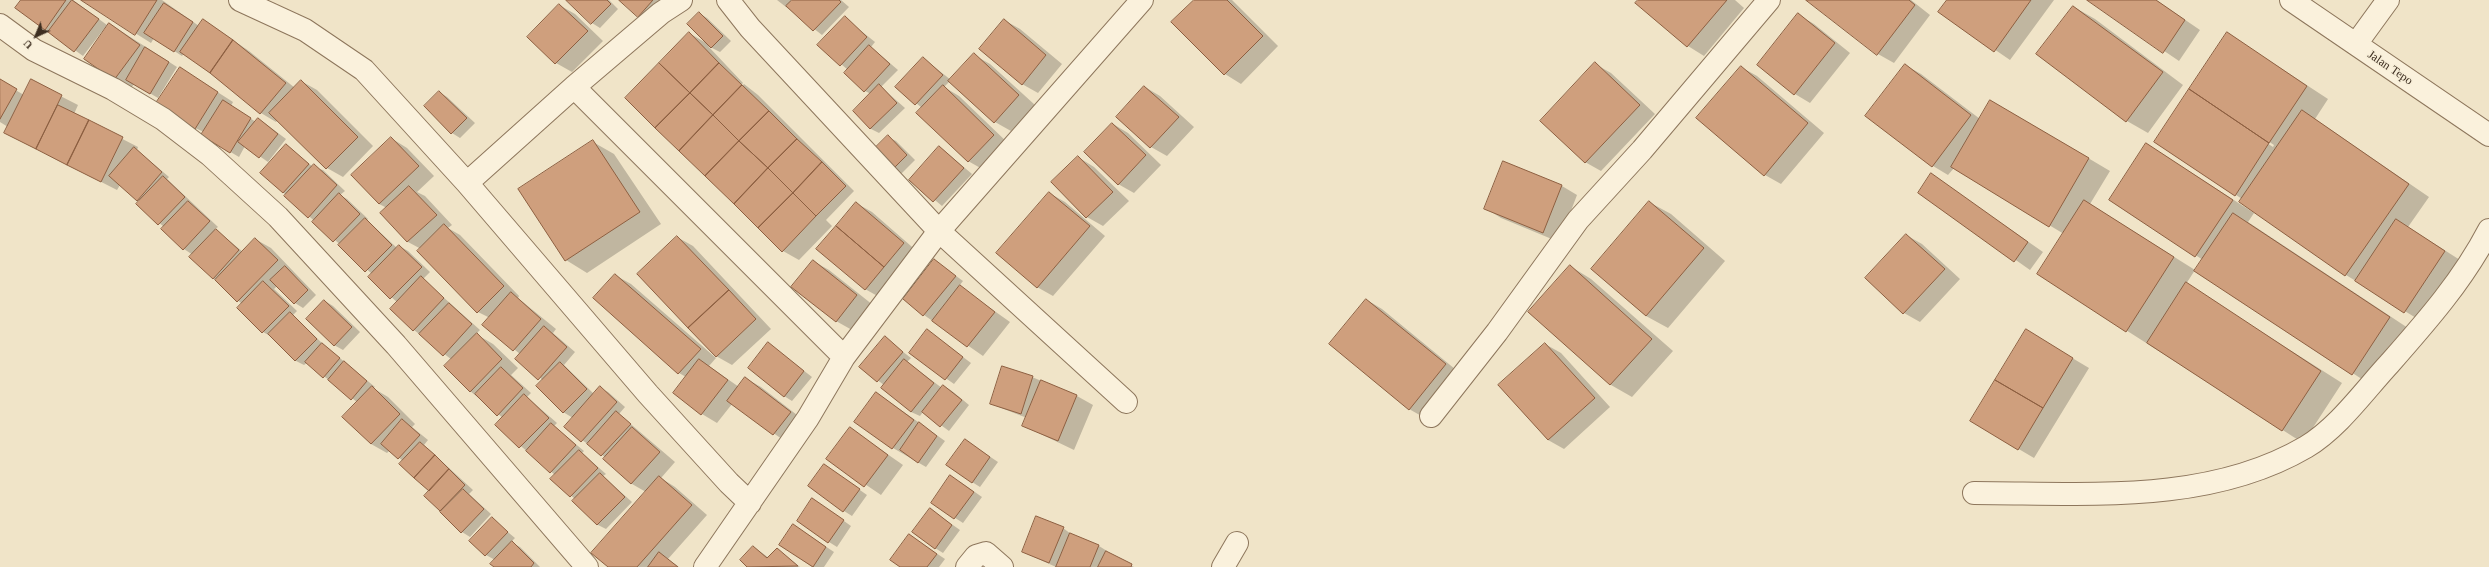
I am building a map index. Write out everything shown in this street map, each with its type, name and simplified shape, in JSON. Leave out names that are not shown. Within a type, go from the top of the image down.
[{"type":"street","points":[[240,0],[305,30],[364,70],[467,183],[648,394],[729,483],[750,503]]},
{"type":"street","points":[[467,183],[574,87],[661,13],[681,0]]},
{"type":"street","points":[[728,0],[750,28],[939,231],[1126,402]]},
{"type":"street","points":[[705,567],[808,418],[844,358],[939,231],[1142,0]]},
{"type":"street","points":[[1431,416],[1497,332],[1578,220],[1642,150],[1769,0]]},
{"type":"street","name":"Jalan Tepo","points":[[2292,0],[2489,135]]},
{"type":"street","points":[[2356,44],[2388,0]]},
{"type":"street","points":[[0,25],[34,50],[112,89],[163,119],[210,155],[272,212],[396,345],[587,567]]},
{"type":"street","points":[[574,87],[844,358]]},
{"type":"street","points":[[1974,493],[2115,493],[2205,485],[2267,466],[2307,446],[2344,415],[2426,322],[2472,262],[2489,230]]},
{"type":"street","points":[[1223,567],[1237,543]]},
{"type":"street","points":[[967,567],[976,556],[986,553],[1002,567]]},
{"type":"building","points":[[21,0],[66,0],[45,30],[15,8]]},
{"type":"building","points":[[72,0],[99,19],[74,52],[48,32]]},
{"type":"building","points":[[81,0],[157,0],[135,35]]},
{"type":"building","points":[[566,0],[607,0],[611,4],[591,24]]},
{"type":"building","points":[[619,0],[653,0],[638,17]]},
{"type":"building","points":[[792,0],[839,0],[841,2],[813,31],[786,6]]},
{"type":"building","points":[[1194,0],[1227,0],[1263,36],[1224,75],[1171,22]]},
{"type":"building","points":[[1638,0],[1727,0],[1687,47],[1635,3]]},
{"type":"building","points":[[1806,0],[1909,0],[1915,5],[1877,55]]},
{"type":"building","points":[[1947,0],[2031,0],[1994,52],[1938,12]]},
{"type":"building","points":[[2087,0],[2156,0],[2185,20],[2163,53]]},
{"type":"building","points":[[164,3],[193,22],[174,52],[144,33]]},
{"type":"building","points":[[559,4],[588,31],[555,64],[527,37]]},
{"type":"building","points":[[2073,6],[2163,72],[2126,122],[2036,54]]},
{"type":"building","points":[[699,12],[723,36],[711,48],[687,24]]},
{"type":"building","points":[[1798,13],[1835,43],[1794,95],[1757,65]]},
{"type":"building","points":[[845,16],[867,37],[840,66],[817,45]]},
{"type":"building","points":[[203,19],[233,40],[210,73],[180,52]]},
{"type":"building","points":[[1004,19],[1046,55],[1022,85],[979,49]]},
{"type":"building","points":[[109,23],[140,45],[114,80],[84,59]]},
{"type":"building","points":[[689,32],[719,63],[690,93],[659,63]]},
{"type":"building","points":[[2227,32],[2307,86],[2269,143],[2189,89]]},
{"type":"building","points":[[233,40],[286,83],[260,114],[210,73]]},
{"type":"building","points":[[869,45],[890,64],[864,92],[844,73]]},
{"type":"building","points":[[145,47],[169,62],[150,94],[126,80]]},
{"type":"building","points":[[974,53],[1019,95],[994,123],[948,81]]},
{"type":"building","points":[[923,57],[943,75],[915,105],[895,87]]},
{"type":"building","points":[[1595,62],[1640,105],[1585,163],[1540,121]]},
{"type":"building","points":[[659,63],[690,93],[655,128],[625,98]]},
{"type":"building","points":[[719,63],[742,85],[713,115],[690,93]]},
{"type":"building","points":[[1905,64],[1971,115],[1932,167],[1865,116]]},
{"type":"building","points":[[1741,66],[1808,123],[1764,176],[1696,118]]},
{"type":"building","points":[[180,67],[218,92],[195,129],[156,103]]},
{"type":"building","points":[[0,79],[17,89],[0,119]]},
{"type":"building","points":[[31,79],[62,95],[36,149],[4,133]]},
{"type":"building","points":[[301,80],[358,137],[326,169],[269,113]]},
{"type":"building","points":[[879,84],[897,103],[870,129],[853,111]]},
{"type":"building","points":[[742,85],[769,111],[739,141],[713,115]]},
{"type":"building","points":[[943,85],[994,135],[968,162],[916,113]]},
{"type":"building","points":[[1144,86],[1179,117],[1150,148],[1116,117]]},
{"type":"building","points":[[2189,89],[2269,143],[2235,196],[2154,142]]},
{"type":"building","points":[[439,91],[467,118],[451,134],[424,106]]},
{"type":"building","points":[[690,93],[713,115],[679,151],[655,128]]},
{"type":"building","points":[[223,100],[251,118],[230,153],[201,135]]},
{"type":"building","points":[[1990,100],[2089,158],[2049,227],[1951,167]]},
{"type":"building","points":[[58,105],[89,120],[67,165],[36,149]]},
{"type":"building","points":[[2302,110],[2409,184],[2345,276],[2239,202]]},
{"type":"building","points":[[769,111],[797,139],[768,168],[739,141]]},
{"type":"building","points":[[713,115],[739,141],[705,176],[679,151]]},
{"type":"building","points":[[258,118],[278,134],[259,158],[238,142]]},
{"type":"building","points":[[89,120],[123,137],[101,182],[67,165]]},
{"type":"building","points":[[1112,123],[1146,155],[1118,185],[1084,152]]},
{"type":"building","points":[[888,135],[907,155],[890,172],[871,152]]},
{"type":"building","points":[[391,137],[419,166],[379,204],[351,175]]},
{"type":"building","points":[[797,139],[822,162],[793,193],[768,168]]},
{"type":"building","points":[[593,140],[640,212],[565,261],[518,189]]},
{"type":"building","points":[[739,141],[768,168],[734,204],[705,176]]},
{"type":"building","points":[[2146,143],[2233,200],[2195,257],[2109,200]]},
{"type":"building","points":[[286,144],[309,164],[283,193],[260,173]]},
{"type":"building","points":[[939,146],[964,168],[933,202],[909,180]]},
{"type":"building","points":[[134,147],[162,172],[137,201],[109,176]]},
{"type":"building","points":[[1078,156],[1113,192],[1086,218],[1051,182]]},
{"type":"building","points":[[1503,161],[1562,185],[1543,233],[1484,209]]},
{"type":"building","points":[[822,162],[846,186],[816,216],[793,193]]},
{"type":"building","points":[[314,164],[337,185],[308,218],[284,196]]},
{"type":"building","points":[[768,168],[793,193],[758,228],[734,204]]},
{"type":"building","points":[[1931,173],[2028,242],[2014,262],[1918,193]]},
{"type":"building","points":[[163,176],[185,197],[158,225],[136,204]]},
{"type":"building","points":[[409,186],[437,215],[407,242],[380,213]]},
{"type":"building","points":[[1049,192],[1090,226],[1037,288],[996,253]]},
{"type":"building","points":[[339,193],[360,214],[333,242],[312,222]]},
{"type":"building","points":[[793,193],[816,216],[782,252],[758,228]]},
{"type":"building","points":[[2084,200],[2174,257],[2126,332],[2037,274]]},
{"type":"building","points":[[188,201],[210,221],[183,250],[161,229]]},
{"type":"building","points":[[1649,201],[1704,248],[1646,316],[1591,269]]},
{"type":"building","points":[[856,202],[904,243],[884,267],[836,226]]},
{"type":"building","points":[[2233,213],[2390,317],[2352,375],[2194,271]]},
{"type":"building","points":[[365,218],[392,245],[365,272],[338,245]]},
{"type":"building","points":[[2396,219],[2445,251],[2404,313],[2355,281]]},
{"type":"building","points":[[444,224],[504,286],[477,313],[417,251]]},
{"type":"building","points":[[836,226],[884,267],[865,290],[816,249]]},
{"type":"building","points":[[216,229],[239,250],[213,279],[189,257]]},
{"type":"building","points":[[1906,234],[1945,269],[1903,314],[1865,278]]},
{"type":"building","points":[[677,236],[729,290],[688,328],[637,274]]},
{"type":"building","points":[[255,238],[278,260],[237,302],[215,280]]},
{"type":"building","points":[[399,245],[422,267],[390,299],[368,277]]},
{"type":"building","points":[[934,259],[956,276],[923,316],[903,299]]},
{"type":"building","points":[[813,260],[857,295],[836,322],[791,287]]},
{"type":"building","points":[[1570,265],[1652,339],[1610,385],[1528,312]]},
{"type":"building","points":[[285,266],[308,290],[294,304],[270,280]]},
{"type":"building","points":[[615,274],[701,349],[678,374],[593,298]]},
{"type":"building","points":[[421,276],[444,298],[413,331],[390,309]]},
{"type":"building","points":[[263,281],[289,306],[262,333],[237,308]]},
{"type":"building","points":[[2186,282],[2321,371],[2282,431],[2147,343]]},
{"type":"building","points":[[960,285],[995,312],[967,347],[932,321]]},
{"type":"building","points":[[729,290],[756,319],[716,357],[688,328]]},
{"type":"building","points":[[511,292],[541,319],[513,351],[482,325]]},
{"type":"building","points":[[1366,299],[1446,364],[1409,410],[1329,344]]},
{"type":"building","points":[[324,300],[352,327],[334,346],[306,319]]},
{"type":"building","points":[[449,303],[472,324],[443,356],[419,334]]},
{"type":"building","points":[[290,312],[317,339],[295,361],[268,334]]},
{"type":"building","points":[[544,326],[567,347],[538,380],[515,359]]},
{"type":"building","points":[[927,329],[963,357],[945,380],[909,353]]},
{"type":"building","points":[[2026,329],[2073,358],[2043,408],[1995,380]]},
{"type":"building","points":[[477,333],[502,359],[470,392],[444,366]]},
{"type":"building","points":[[885,336],[903,352],[877,382],[859,367]]},
{"type":"building","points":[[768,342],[804,371],[784,397],[748,368]]},
{"type":"building","points":[[322,343],[340,358],[323,378],[305,362]]},
{"type":"building","points":[[1545,343],[1595,398],[1548,440],[1498,385]]},
{"type":"building","points":[[699,359],[728,380],[701,415],[673,393]]},
{"type":"building","points":[[904,359],[934,383],[911,412],[881,388]]},
{"type":"building","points":[[344,361],[367,381],[351,400],[328,380]]},
{"type":"building","points":[[560,362],[587,389],[563,413],[536,386]]},
{"type":"building","points":[[1002,366],[1033,376],[1021,414],[990,404]]},
{"type":"building","points":[[501,367],[523,388],[497,416],[475,394]]},
{"type":"building","points":[[745,377],[791,412],[773,435],[727,401]]},
{"type":"building","points":[[1041,380],[1077,395],[1058,441],[1022,426]]},
{"type":"building","points":[[1995,380],[2043,408],[2018,450],[1970,421]]},
{"type":"building","points":[[943,385],[962,400],[940,427],[922,412]]},
{"type":"building","points":[[372,386],[400,414],[371,444],[342,417]]},
{"type":"building","points":[[600,386],[617,402],[581,442],[564,427]]},
{"type":"building","points":[[876,392],[914,420],[892,449],[854,422]]},
{"type":"building","points":[[524,394],[549,418],[519,448],[495,425]]},
{"type":"building","points":[[616,411],[631,424],[601,456],[587,444]]},
{"type":"building","points":[[402,419],[420,435],[398,459],[381,444]]},
{"type":"building","points":[[919,422],[937,436],[918,463],[900,450]]},
{"type":"building","points":[[551,423],[576,445],[550,473],[526,451]]},
{"type":"building","points":[[632,427],[660,452],[631,484],[603,459]]},
{"type":"building","points":[[850,427],[888,455],[864,487],[826,459]]},
{"type":"building","points":[[965,439],[990,457],[972,483],[946,465]]},
{"type":"building","points":[[420,442],[435,455],[414,478],[399,464]]},
{"type":"building","points":[[579,450],[598,468],[570,497],[550,479]]},
{"type":"building","points":[[435,455],[449,469],[429,491],[414,478]]},
{"type":"building","points":[[824,464],[860,489],[843,512],[808,486]]},
{"type":"building","points":[[449,469],[465,485],[440,511],[424,496]]},
{"type":"building","points":[[600,473],[625,497],[597,525],[572,501]]},
{"type":"building","points":[[950,475],[974,492],[954,519],[931,503]]},
{"type":"building","points":[[659,476],[692,505],[637,567],[608,567],[591,553]]},
{"type":"building","points":[[463,489],[484,509],[461,533],[440,512]]},
{"type":"building","points":[[812,498],[844,520],[828,543],[797,521]]},
{"type":"building","points":[[930,508],[952,525],[935,549],[912,532]]},
{"type":"building","points":[[1036,516],[1064,527],[1049,563],[1022,552]]},
{"type":"building","points":[[492,517],[508,532],[485,556],[469,541]]},
{"type":"building","points":[[793,524],[826,547],[813,567],[779,545]]},
{"type":"building","points":[[1070,533],[1099,545],[1090,567],[1056,567]]},
{"type":"building","points":[[909,534],[937,554],[927,567],[900,567],[890,560]]},
{"type":"building","points":[[512,541],[534,563],[531,567],[494,567],[490,564]]},
{"type":"building","points":[[753,546],[767,558],[777,548],[798,566],[747,567],[740,560]]},
{"type":"building","points":[[1106,551],[1132,564],[1131,567],[1098,567]]},
{"type":"building","points":[[659,552],[678,567],[648,567]]}]
